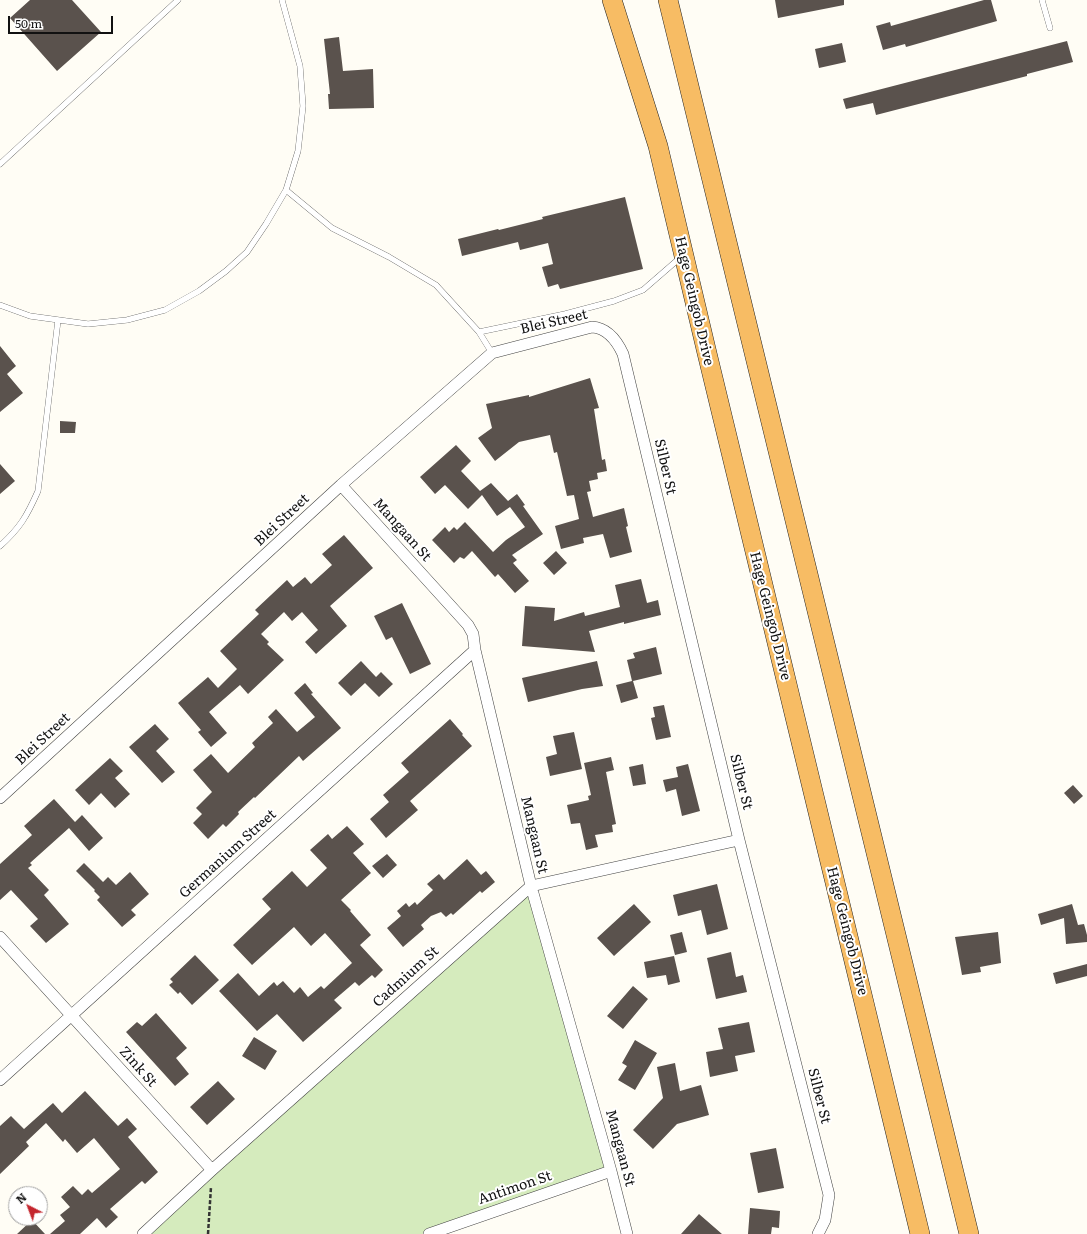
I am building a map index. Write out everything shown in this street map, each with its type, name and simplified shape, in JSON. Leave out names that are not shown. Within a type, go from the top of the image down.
[{"type":"highway","name":"Hage Geingob Drive","points":[[612,0],[658,146],[920,1234]]},
{"type":"highway","points":[[668,0],[969,1234]]},
{"type":"street","name":"Blei Street","points":[[0,798],[341,485],[492,353],[592,327],[597,327],[613,337]]},
{"type":"street","name":"Silber St","points":[[613,337],[624,354],[739,840],[829,1195],[824,1220],[818,1234]]},
{"type":"street","name":"Mangaan St","points":[[341,485],[468,625],[473,634],[475,650],[531,886],[611,1170],[627,1234]]},
{"type":"street","name":"Germanium Street","points":[[0,1080],[475,650]]},
{"type":"street","name":"Cadmium St","points":[[143,1234],[212,1170],[531,886],[739,840]]},
{"type":"street","name":"Zink St","points":[[0,937],[212,1170]]},
{"type":"street","name":"Antimon St","points":[[429,1234],[611,1170]]},
{"type":"lane","points":[[0,164],[178,0]]},
{"type":"lane","points":[[0,305],[30,316],[88,324],[127,320],[165,310],[199,291],[226,271],[247,252],[286,190],[298,151],[303,106],[300,66],[282,0]]},
{"type":"lane","points":[[1042,0],[1050,28]]},
{"type":"lane","points":[[286,190],[332,228],[436,285],[479,332],[492,353]]},
{"type":"lane","points":[[479,332],[565,314],[614,301],[643,290],[684,255]]},
{"type":"lane","points":[[0,546],[14,534],[29,513],[38,491],[58,320]]},
{"type":"path","points":[[208,1234],[212,1170]]},
{"type":"green space","points":[[531,886],[611,1171],[429,1234],[143,1234]]},
{"type":"building","points":[[30,0],[72,0],[101,32],[57,71],[10,18]]},
{"type":"building","points":[[775,0],[844,0],[844,5],[778,18]]},
{"type":"building","points":[[984,0],[991,0],[997,21],[906,47],[905,44],[883,50],[876,26],[890,22],[891,26]]},
{"type":"building","points":[[339,37],[343,71],[373,69],[374,108],[329,109],[328,94],[330,94],[324,39]]},
{"type":"building","points":[[1067,41],[1073,62],[1027,74],[1027,76],[876,115],[873,103],[846,109],[843,99]]},
{"type":"building","points":[[842,43],[846,62],[819,68],[815,49]]},
{"type":"building","points":[[625,197],[643,269],[560,289],[558,284],[548,287],[542,267],[553,264],[548,243],[520,250],[518,242],[462,256],[458,239],[543,219],[542,217]]},
{"type":"building","points":[[0,346],[16,366],[7,374],[23,393],[0,412]]},
{"type":"building","points":[[590,378],[599,408],[594,409],[602,460],[605,459],[607,471],[597,473],[598,479],[589,481],[591,491],[587,492],[593,517],[624,508],[628,526],[626,527],[632,552],[610,558],[603,534],[583,538],[584,543],[561,549],[555,526],[579,519],[574,495],[567,496],[557,452],[554,453],[550,435],[519,442],[495,461],[478,438],[492,428],[486,404],[529,395],[529,397]]},
{"type":"building","points":[[60,421],[76,422],[75,433],[60,433]]},
{"type":"building","points":[[456,445],[471,461],[461,471],[480,491],[491,483],[508,501],[517,494],[525,505],[523,506],[543,534],[512,555],[517,560],[513,563],[529,581],[515,593],[498,574],[495,577],[472,551],[464,559],[460,557],[454,563],[432,540],[445,527],[449,532],[454,527],[457,530],[465,522],[493,552],[506,540],[525,527],[510,507],[497,516],[482,495],[468,509],[445,485],[435,494],[420,477]]},
{"type":"building","points":[[0,464],[15,481],[0,494]]},
{"type":"building","points":[[344,535],[373,568],[330,606],[347,626],[316,654],[305,642],[318,630],[302,612],[292,621],[284,612],[261,634],[269,642],[267,644],[284,660],[248,694],[240,685],[209,712],[227,733],[211,747],[198,732],[201,730],[178,703],[208,677],[218,688],[237,669],[220,651],[259,614],[255,610],[287,580],[293,587],[305,577],[311,584],[332,565],[322,554]]},
{"type":"building","points":[[556,551],[567,563],[554,575],[543,563]]},
{"type":"building","points":[[641,579],[647,603],[658,600],[661,615],[589,631],[595,652],[522,646],[525,606],[555,608],[554,621],[584,612],[585,616],[620,607],[615,585]]},
{"type":"building","points":[[402,603],[431,664],[410,674],[392,637],[386,640],[374,616]]},
{"type":"building","points":[[656,647],[662,674],[633,681],[638,698],[621,703],[616,685],[632,681],[627,660],[635,658],[633,653]]},
{"type":"building","points":[[361,661],[376,677],[381,672],[393,684],[379,697],[365,683],[351,696],[338,683]]},
{"type":"building","points":[[597,661],[603,686],[582,689],[528,702],[522,678]]},
{"type":"building","points":[[305,683],[313,693],[311,694],[341,728],[303,761],[299,756],[238,812],[239,814],[226,827],[223,824],[208,839],[193,823],[202,814],[196,808],[212,792],[193,770],[211,754],[228,773],[255,747],[252,743],[273,723],[268,717],[276,709],[297,732],[315,717],[294,693]]},
{"type":"building","points":[[664,705],[671,737],[656,740],[651,718],[655,717],[653,707]]},
{"type":"building","points":[[450,719],[472,746],[410,801],[418,810],[386,838],[370,819],[389,802],[383,795],[409,772],[401,763]]},
{"type":"building","points":[[155,724],[169,739],[156,751],[175,772],[162,783],[129,747]]},
{"type":"building","points":[[574,732],[582,769],[550,776],[546,757],[557,754],[553,736]]},
{"type":"building","points":[[611,757],[614,770],[606,772],[616,824],[612,825],[613,832],[595,835],[598,847],[586,850],[580,823],[571,824],[567,805],[589,800],[588,796],[591,795],[584,763]]},
{"type":"building","points":[[110,758],[123,771],[115,778],[130,794],[115,808],[101,793],[89,805],[75,790]]},
{"type":"building","points":[[643,764],[646,784],[633,786],[629,767]]},
{"type":"building","points":[[688,764],[700,811],[682,816],[676,789],[666,792],[663,780],[678,777],[676,767]]},
{"type":"building","points":[[1073,785],[1083,796],[1074,804],[1064,793]]},
{"type":"building","points":[[54,799],[75,822],[82,815],[103,838],[89,851],[69,828],[30,863],[32,865],[28,868],[49,890],[44,895],[69,924],[46,943],[30,926],[38,919],[11,890],[0,900],[0,864],[32,835],[24,826]]},
{"type":"building","points":[[347,826],[364,844],[353,853],[371,873],[341,900],[371,935],[360,945],[383,970],[375,978],[372,975],[359,986],[355,982],[334,1000],[342,1008],[303,1042],[277,1014],[257,1031],[219,991],[238,973],[259,996],[274,982],[277,986],[283,981],[294,993],[300,987],[308,997],[321,986],[324,989],[352,963],[325,933],[311,946],[294,927],[252,965],[233,945],[271,909],[262,899],[292,871],[307,887],[327,868],[310,850],[328,834],[332,839]]},
{"type":"building","points":[[387,854],[397,865],[383,878],[372,866]]},
{"type":"building","points":[[467,859],[481,875],[486,871],[495,882],[482,893],[480,891],[453,915],[451,913],[446,917],[441,912],[431,916],[421,925],[424,929],[403,947],[387,928],[401,916],[397,911],[406,903],[409,907],[415,902],[417,905],[433,890],[427,884],[439,874],[444,880]]},
{"type":"building","points":[[84,863],[103,882],[108,877],[116,885],[130,872],[149,894],[131,910],[136,915],[122,927],[97,900],[100,897],[94,891],[95,890],[76,871]]},
{"type":"building","points":[[717,884],[728,929],[707,935],[701,910],[678,916],[673,895]]},
{"type":"building","points":[[634,904],[651,922],[614,956],[597,938]]},
{"type":"building","points":[[1072,904],[1078,925],[1084,924],[1087,942],[1066,944],[1064,918],[1041,925],[1038,914]]},
{"type":"building","points":[[682,932],[687,952],[675,955],[670,935]]},
{"type":"building","points":[[998,932],[1001,963],[980,967],[981,972],[962,975],[955,937]]},
{"type":"building","points":[[731,952],[736,977],[743,975],[747,992],[716,999],[707,958]]},
{"type":"building","points":[[195,955],[219,980],[192,1005],[180,992],[178,994],[169,985],[173,982],[170,979]]},
{"type":"building","points":[[674,956],[680,982],[668,985],[666,975],[647,978],[644,962]]},
{"type":"building","points":[[1087,964],[1087,976],[1056,984],[1053,973]]},
{"type":"building","points":[[633,986],[648,999],[623,1029],[607,1016]]},
{"type":"building","points":[[156,1013],[187,1048],[176,1058],[189,1074],[175,1086],[126,1032],[137,1022],[142,1026]]},
{"type":"building","points":[[749,1022],[755,1052],[735,1056],[738,1071],[710,1077],[706,1052],[723,1049],[718,1028]]},
{"type":"building","points":[[254,1037],[277,1051],[265,1070],[242,1056]]},
{"type":"building","points":[[635,1040],[657,1053],[635,1090],[618,1080],[627,1066],[622,1063]]},
{"type":"building","points":[[675,1063],[680,1091],[701,1085],[709,1115],[677,1124],[653,1149],[633,1130],[663,1098],[657,1067]]},
{"type":"building","points":[[218,1081],[235,1099],[207,1125],[190,1107]]},
{"type":"building","points":[[85,1091],[118,1126],[127,1118],[137,1129],[128,1137],[158,1172],[145,1184],[142,1181],[110,1209],[118,1217],[106,1228],[97,1218],[80,1234],[50,1234],[65,1221],[60,1215],[70,1207],[61,1197],[73,1186],[82,1195],[88,1189],[92,1193],[120,1169],[94,1138],[77,1153],[65,1139],[63,1142],[46,1123],[26,1142],[29,1146],[0,1174],[0,1126],[11,1116],[24,1129],[53,1103],[62,1113]]},
{"type":"building","points":[[776,1148],[784,1188],[758,1193],[750,1153]]},
{"type":"building","points":[[750,1208],[780,1211],[779,1228],[772,1227],[771,1234],[748,1234]]},
{"type":"building","points":[[699,1214],[722,1234],[681,1234]]},
{"type":"building","points":[[26,1226],[38,1226],[45,1234],[17,1234]]}]
